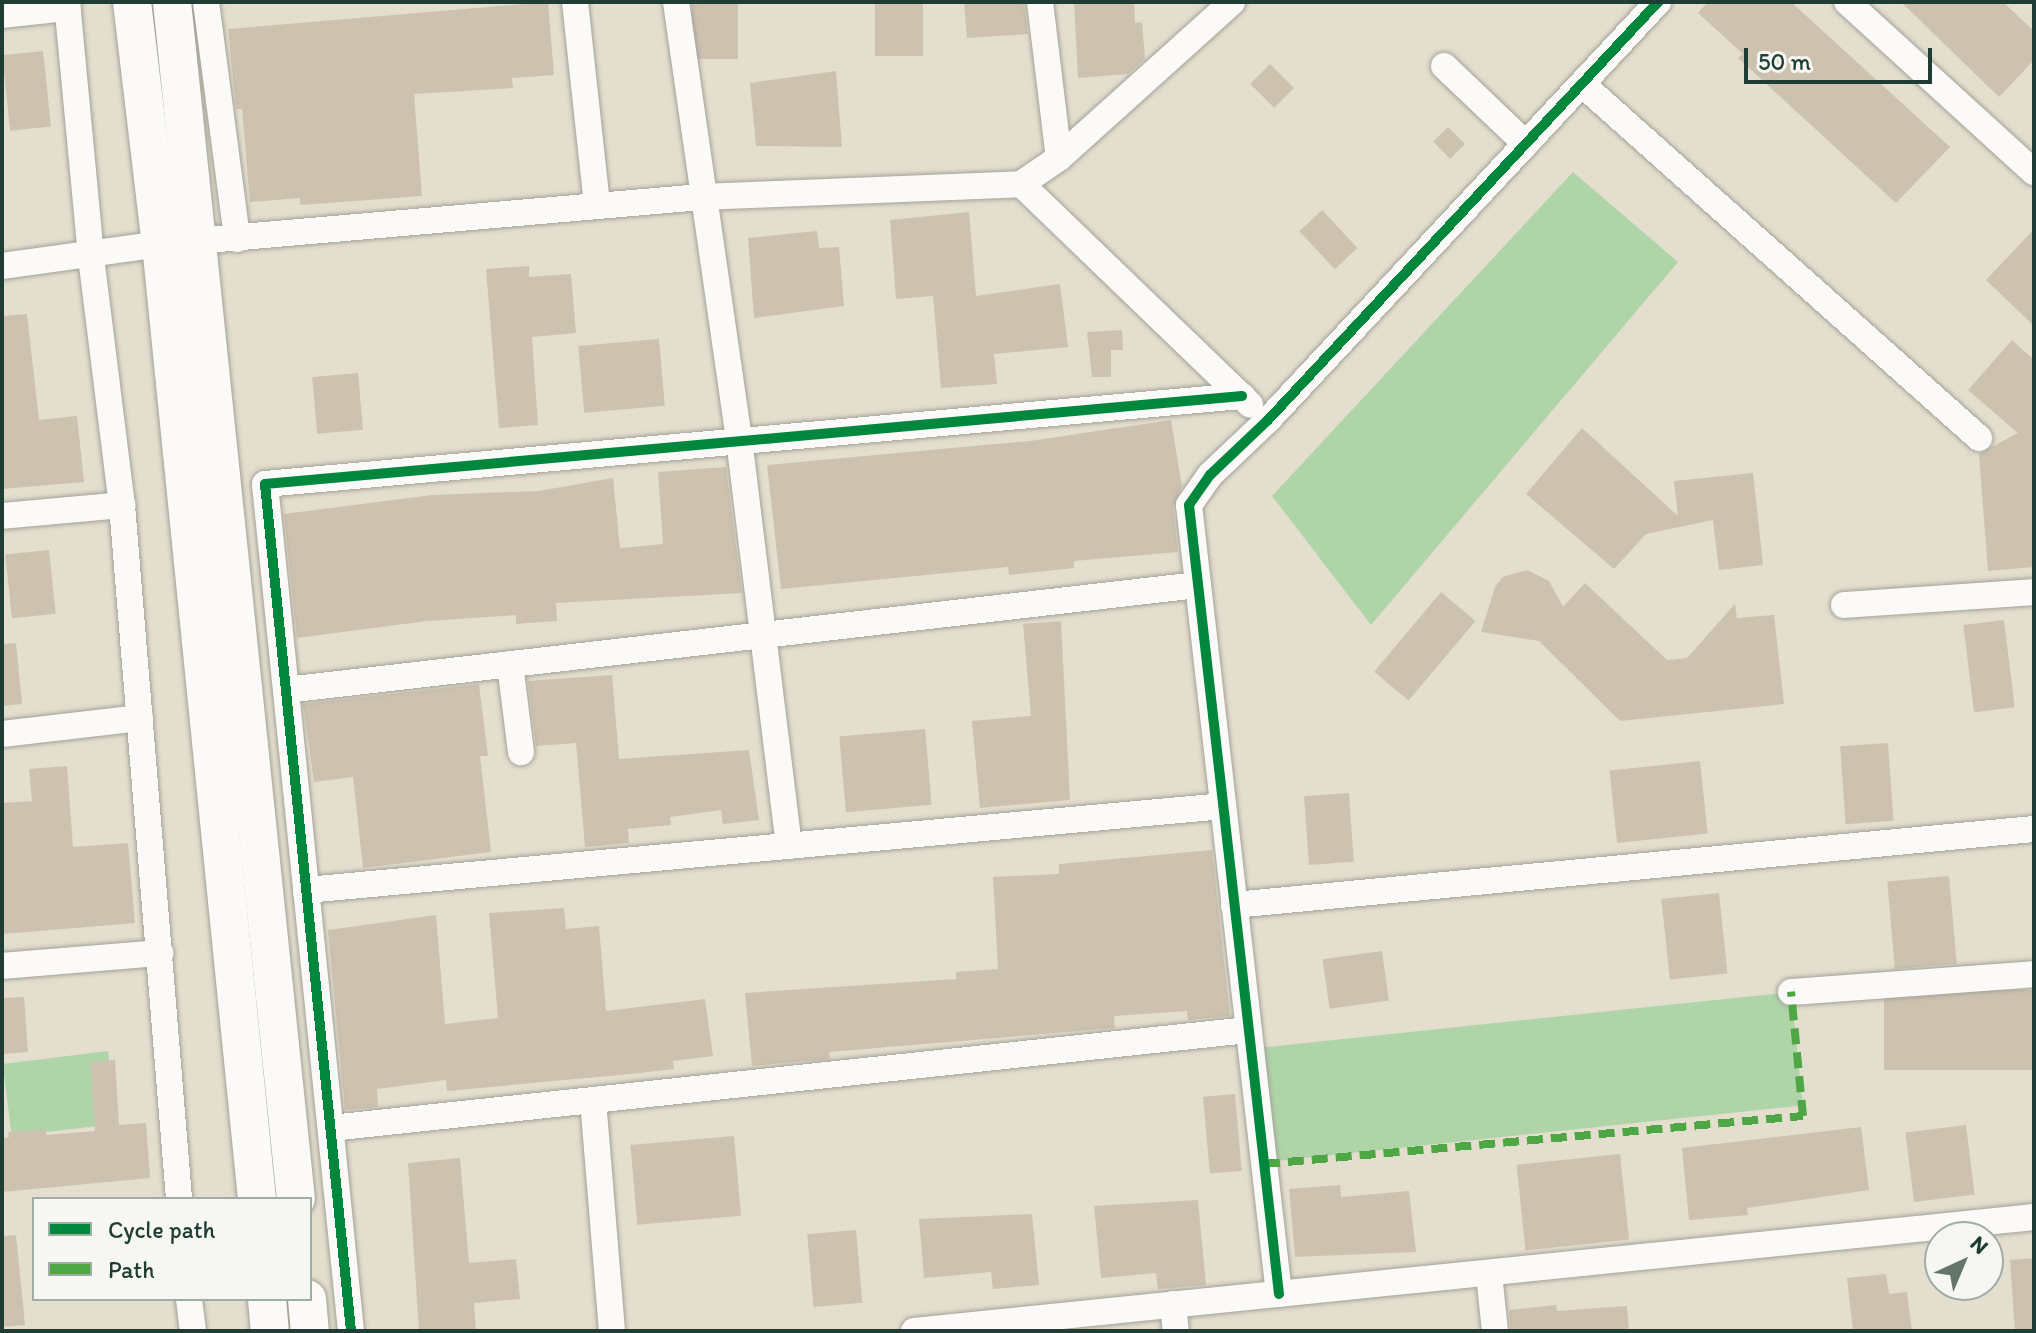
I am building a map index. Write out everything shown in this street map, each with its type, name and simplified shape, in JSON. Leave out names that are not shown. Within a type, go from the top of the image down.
[{"type":"street","points":[[132,2],[161,244],[257,1197]]},
{"type":"street","points":[[201,2],[296,1197]]},
{"type":"street","points":[[575,2],[597,206]]},
{"type":"street","points":[[676,2],[701,197],[739,439],[789,846]]},
{"type":"street","points":[[1040,2],[1059,158]]},
{"type":"street","points":[[2,266],[91,257],[161,244],[701,197],[1021,184],[1059,158],[1232,2]]},
{"type":"street","points":[[1279,1294],[1189,505],[1210,475],[1268,420],[1658,2]]},
{"type":"street","points":[[1847,2],[2034,172]]},
{"type":"street","points":[[2,15],[67,5],[91,257],[122,505],[179,1197]]},
{"type":"street","points":[[1444,66],[1526,144]]},
{"type":"street","points":[[1582,84],[1979,438]]},
{"type":"street","points":[[1021,184],[1268,420]]},
{"type":"street","points":[[351,1331],[265,484],[1242,396]]},
{"type":"street","points":[[2,516],[122,505]]},
{"type":"street","points":[[286,690],[1198,585]]},
{"type":"street","points":[[1844,605],[2034,592]]},
{"type":"street","points":[[510,664],[521,752]]},
{"type":"street","points":[[2,734],[140,718]]},
{"type":"street","points":[[306,890],[1223,806]]},
{"type":"street","points":[[1234,905],[2034,829]]},
{"type":"street","points":[[2,966],[160,953]]},
{"type":"street","points":[[1791,992],[2034,974]]},
{"type":"street","points":[[331,1128],[1248,1030]]},
{"type":"street","points":[[593,1100],[612,1331]]},
{"type":"street","points":[[914,1331],[2034,1217]]},
{"type":"street","points":[[1489,1274],[1495,1331]]},
{"type":"street","points":[[189,1301],[193,1331]]},
{"type":"street","points":[[267,1301],[270,1331]]},
{"type":"street","points":[[307,1301],[310,1331]]},
{"type":"street","points":[[1173,1304],[1176,1331]]},
{"type":"green space","points":[[1573,172],[1678,262],[1371,625],[1272,496]]},
{"type":"green space","points":[[1791,992],[1803,1105],[1263,1162],[1251,1049]]},
{"type":"green space","points":[[108,1051],[117,1123],[12,1136],[3,1064]]},
{"type":"building","points":[[548,2],[554,75],[512,78],[513,88],[414,94],[422,196],[300,205],[300,198],[250,202],[242,109],[236,109],[228,29]]},
{"type":"building","points":[[692,2],[738,2],[738,59],[692,59]]},
{"type":"building","points":[[875,2],[923,2],[923,56],[875,56]]},
{"type":"building","points":[[964,2],[1024,2],[1028,34],[967,38]]},
{"type":"building","points":[[1074,2],[1134,2],[1135,23],[1142,22],[1145,59],[1128,74],[1078,78]]},
{"type":"building","points":[[1708,2],[1791,2],[1950,147],[1896,203],[1738,58],[1743,54],[1698,13]]},
{"type":"building","points":[[1901,2],[2003,2],[2034,31],[2034,60],[1999,97]]},
{"type":"building","points":[[43,51],[51,127],[10,131],[2,55]]},
{"type":"building","points":[[1270,64],[1294,88],[1274,108],[1250,84]]},
{"type":"building","points":[[836,71],[842,147],[756,146],[750,83]]},
{"type":"building","points":[[1448,127],[1465,144],[1450,159],[1433,142]]},
{"type":"building","points":[[1322,210],[1357,248],[1335,269],[1299,231]]},
{"type":"building","points":[[969,212],[976,296],[1060,284],[1068,347],[994,354],[997,384],[941,388],[933,296],[896,299],[890,220]]},
{"type":"building","points":[[2034,229],[2034,326],[1986,280]]},
{"type":"building","points":[[817,231],[819,248],[839,247],[844,306],[754,318],[748,238]]},
{"type":"building","points":[[529,266],[529,277],[571,274],[576,333],[532,337],[538,425],[499,428],[486,269]]},
{"type":"building","points":[[27,314],[39,420],[77,416],[84,482],[2,489],[2,316]]},
{"type":"building","points":[[1122,330],[1123,350],[1111,350],[1111,377],[1092,377],[1087,332]]},
{"type":"building","points":[[659,339],[665,406],[584,413],[578,346]]},
{"type":"building","points":[[2012,340],[2034,360],[2034,567],[1988,571],[1979,454],[2018,433],[1968,390]]},
{"type":"building","points":[[358,373],[363,430],[317,434],[312,377]]},
{"type":"building","points":[[1171,420],[1182,487],[1173,507],[1178,552],[1074,561],[1074,568],[1009,575],[1008,567],[781,589],[767,465],[1030,441]]},
{"type":"building","points":[[1582,428],[1678,516],[1674,481],[1753,473],[1763,565],[1719,570],[1713,520],[1646,534],[1614,569],[1526,494]]},
{"type":"building","points":[[726,467],[742,593],[556,603],[557,621],[516,624],[516,615],[427,621],[297,638],[284,514],[432,495],[539,491],[613,478],[620,548],[663,544],[658,472]]},
{"type":"building","points":[[49,550],[56,614],[12,618],[5,555]]},
{"type":"building","points":[[1527,570],[1549,581],[1563,607],[1585,583],[1667,660],[1687,658],[1735,604],[1737,618],[1774,615],[1784,704],[1620,721],[1539,641],[1481,632],[1495,587],[1503,577]]},
{"type":"building","points":[[1441,592],[1475,621],[1409,701],[1374,672]]},
{"type":"building","points":[[2004,620],[2015,707],[1974,712],[1963,625]]},
{"type":"building","points":[[1061,621],[1070,800],[980,808],[972,721],[1031,716],[1023,624]]},
{"type":"building","points":[[16,643],[22,704],[2,706],[2,644]]},
{"type":"building","points":[[612,675],[619,759],[749,750],[759,820],[723,824],[721,810],[670,817],[671,825],[628,829],[629,843],[585,847],[576,743],[536,746],[528,681]]},
{"type":"building","points":[[479,684],[488,756],[480,756],[491,852],[363,868],[353,777],[314,782],[303,704]]},
{"type":"building","points":[[925,729],[932,805],[846,812],[839,736]]},
{"type":"building","points":[[1888,743],[1893,821],[1846,824],[1840,746]]},
{"type":"building","points":[[1700,761],[1708,834],[1617,843],[1609,771]]},
{"type":"building","points":[[67,766],[73,847],[128,843],[135,923],[2,934],[2,803],[32,801],[29,769]]},
{"type":"building","points":[[1349,793],[1354,862],[1309,865],[1304,796]]},
{"type":"building","points":[[1212,850],[1230,1016],[1188,1020],[1187,1011],[1114,1016],[1115,1028],[829,1052],[830,1059],[752,1066],[745,993],[956,979],[956,972],[998,969],[993,877],[1059,874],[1059,864]]},
{"type":"building","points":[[1949,876],[1957,964],[1895,969],[1887,881]]},
{"type":"building","points":[[1719,893],[1727,974],[1670,980],[1661,899]]},
{"type":"building","points":[[564,908],[566,929],[599,926],[606,1011],[705,999],[713,1056],[673,1061],[674,1069],[630,1074],[447,1091],[446,1080],[377,1089],[378,1107],[345,1110],[328,930],[436,915],[445,1024],[498,1018],[489,913]]},
{"type":"building","points":[[1382,951],[1389,1001],[1330,1009],[1323,959]]},
{"type":"building","points":[[1884,990],[2034,990],[2034,1070],[1884,1070]]},
{"type":"building","points":[[24,997],[28,1052],[2,1054],[2,998]]},
{"type":"building","points":[[115,1060],[119,1125],[146,1123],[150,1178],[2,1192],[2,1138],[9,1137],[8,1132],[46,1129],[46,1135],[95,1131],[90,1062]]},
{"type":"building","points":[[1235,1094],[1242,1171],[1210,1173],[1203,1097]]},
{"type":"building","points":[[1966,1125],[1975,1194],[1914,1202],[1905,1132]]},
{"type":"building","points":[[1861,1127],[1869,1190],[1747,1208],[1748,1215],[1689,1220],[1682,1148]]},
{"type":"building","points":[[734,1136],[741,1216],[637,1225],[630,1145]]},
{"type":"building","points":[[1620,1154],[1629,1240],[1526,1250],[1517,1165]]},
{"type":"building","points":[[460,1158],[469,1263],[516,1259],[520,1299],[474,1303],[476,1331],[419,1331],[408,1163]]},
{"type":"building","points":[[1340,1185],[1341,1197],[1409,1191],[1416,1252],[1295,1257],[1289,1189]]},
{"type":"building","points":[[1198,1200],[1206,1285],[1158,1289],[1156,1273],[1101,1278],[1094,1206]]},
{"type":"building","points":[[1032,1214],[1039,1285],[993,1289],[991,1272],[924,1278],[919,1219]]},
{"type":"building","points":[[856,1230],[862,1303],[814,1307],[807,1234]]},
{"type":"building","points":[[16,1235],[25,1325],[2,1327],[2,1236]]},
{"type":"building","points":[[2034,1258],[2034,1331],[2015,1331],[2010,1260]]},
{"type":"building","points":[[1886,1274],[1889,1294],[1907,1292],[1912,1331],[1853,1331],[1847,1278]]},
{"type":"building","points":[[1556,1305],[1557,1311],[1627,1306],[1629,1331],[1511,1331],[1509,1310]]},
{"type":"marked path","points":[[1264,1164],[1803,1116],[1791,992]]},
{"type":"cycle path","points":[[1279,1294],[1189,505],[1210,475],[1268,420],[1658,2]]},
{"type":"cycle path","points":[[351,1331],[265,484],[1242,396]]}]
